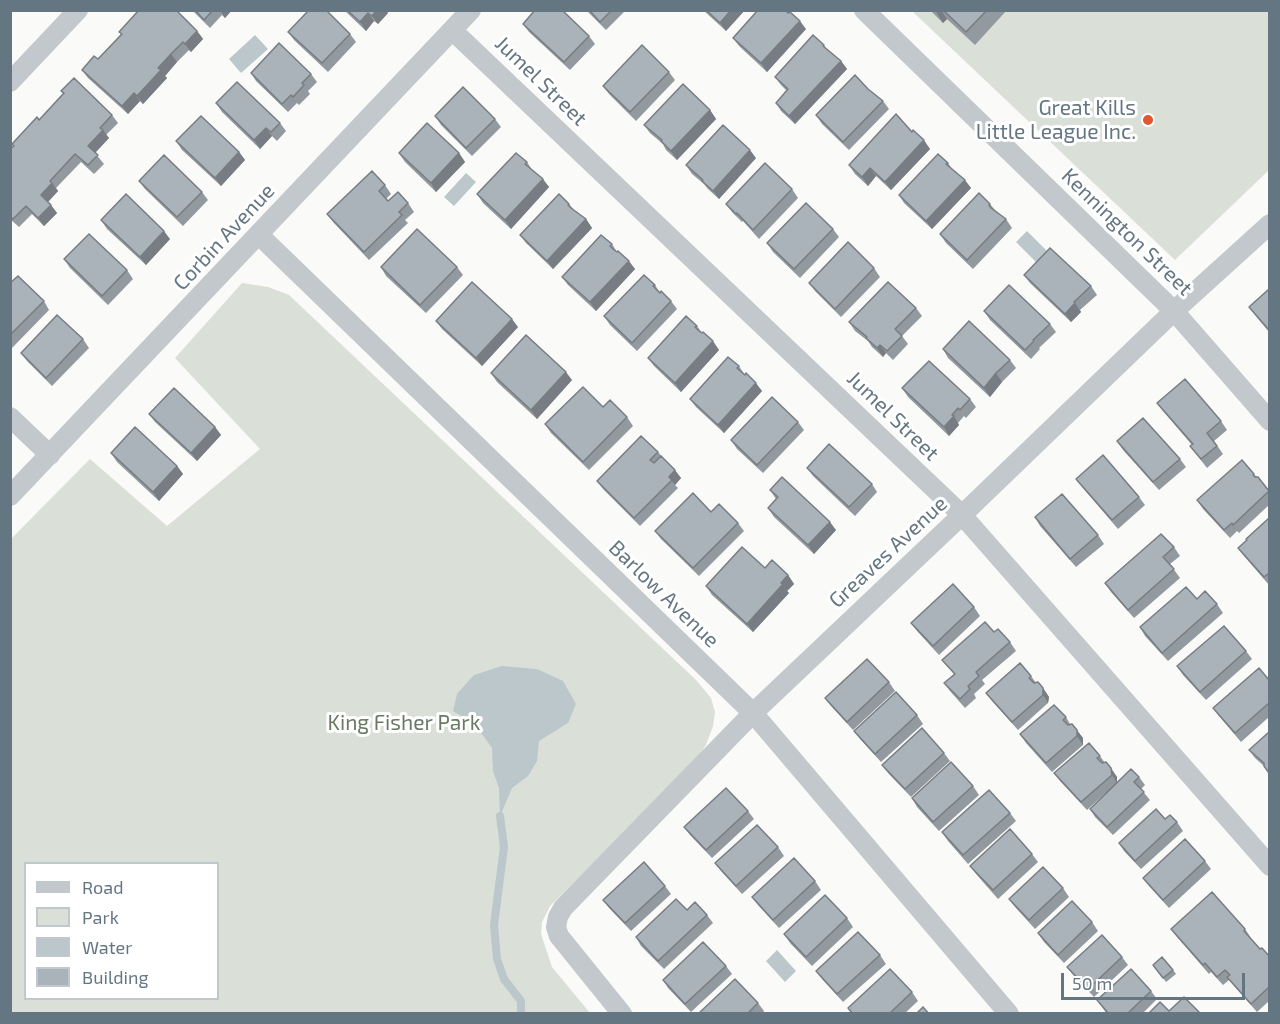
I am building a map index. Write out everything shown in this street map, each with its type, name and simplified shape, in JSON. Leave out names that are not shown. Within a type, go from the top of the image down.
[{"type":"street","points":[[10,82],[78,10]]},
{"type":"street","name":"Corbin Avenue","points":[[10,496],[471,10]]},
{"type":"street","name":"Kennington Street","points":[[864,10],[1174,311],[1269,421]]},
{"type":"street","name":"Jumel Street","points":[[452,30],[962,515],[1269,866]]},
{"type":"street","name":"Greaves Avenue","points":[[622,1014],[564,944],[556,927],[563,908],[753,713],[1174,311],[1269,224]]},
{"type":"street","name":"Barlow Avenue","points":[[259,235],[753,713],[1010,1014]]},
{"type":"street","points":[[10,417],[50,454]]},
{"type":"green space","name":"Great Kills Little League Inc.","points":[[912,11],[1269,11],[1269,170],[1175,260]]},
{"type":"green space","name":"King Fisher Park","points":[[242,283],[268,287],[289,295],[696,680],[711,698],[715,712],[713,726],[706,745],[692,766],[550,906],[542,922],[541,934],[552,967],[590,1013],[11,1014],[11,539],[90,459],[167,526],[260,449],[175,358]]},
{"type":"water","points":[[255,35],[268,49],[241,73],[229,59]]},
{"type":"water","points":[[466,173],[476,182],[454,206],[444,197]]},
{"type":"water","points":[[1027,231],[1047,251],[1036,262],[1016,242]]},
{"type":"water","points":[[502,666],[537,669],[563,681],[576,704],[568,723],[539,741],[537,761],[528,776],[512,788],[500,816],[499,788],[493,771],[492,748],[475,724],[453,711],[457,694],[474,675]]},
{"type":"water","points":[[777,950],[796,971],[785,982],[766,961]]},
{"type":"building","points":[[139,10],[176,10],[197,31],[158,68],[161,70],[137,96],[134,93],[122,106],[82,70],[94,56],[98,59],[122,34],[119,32]]},
{"type":"building","points":[[195,10],[213,10],[204,20]]},
{"type":"building","points":[[309,10],[326,10],[350,34],[322,63],[288,32]]},
{"type":"building","points":[[347,10],[377,10],[372,16],[368,13],[360,22]]},
{"type":"building","points":[[535,10],[562,10],[589,36],[564,62],[523,24]]},
{"type":"building","points":[[589,10],[612,10],[600,22]]},
{"type":"building","points":[[706,10],[731,10],[720,23]]},
{"type":"building","points":[[758,10],[786,10],[800,21],[761,63],[733,38]]},
{"type":"building","points":[[943,10],[987,10],[966,32]]},
{"type":"building","points":[[813,35],[841,61],[789,116],[776,103],[788,89],[775,77]]},
{"type":"building","points":[[279,43],[311,74],[293,97],[291,95],[282,104],[251,73]]},
{"type":"building","points":[[642,45],[669,72],[630,112],[603,86]]},
{"type":"building","points":[[855,75],[883,101],[843,142],[816,115]]},
{"type":"building","points":[[74,78],[112,115],[100,128],[103,130],[88,146],[98,155],[88,165],[75,154],[50,181],[52,183],[41,195],[51,205],[38,218],[26,206],[13,219],[10,216],[10,149],[14,146],[12,144],[37,117],[39,120],[64,93],[61,91]]},
{"type":"building","points":[[237,82],[280,123],[271,132],[266,128],[254,140],[216,103]]},
{"type":"building","points":[[683,84],[710,110],[671,151],[644,125]]},
{"type":"building","points":[[463,87],[495,119],[466,148],[435,116]]},
{"type":"building","points":[[896,114],[912,132],[913,130],[924,140],[885,182],[870,168],[862,177],[849,165]]},
{"type":"building","points":[[201,116],[239,152],[215,178],[176,141]]},
{"type":"building","points":[[427,123],[459,153],[431,183],[399,153]]},
{"type":"building","points":[[723,125],[750,150],[713,191],[686,165]]},
{"type":"building","points":[[516,153],[543,179],[505,220],[477,194]]},
{"type":"building","points":[[938,154],[965,180],[926,221],[899,195]]},
{"type":"building","points":[[164,155],[202,192],[177,217],[139,181]]},
{"type":"building","points":[[765,163],[792,189],[753,230],[726,204]]},
{"type":"building","points":[[372,171],[385,185],[379,191],[388,201],[398,192],[408,203],[399,212],[402,215],[364,252],[327,214]]},
{"type":"building","points":[[979,193],[991,208],[1006,219],[967,260],[940,234]]},
{"type":"building","points":[[126,194],[164,231],[140,257],[101,220]]},
{"type":"building","points":[[559,194],[571,208],[586,219],[547,261],[520,235]]},
{"type":"building","points":[[806,203],[833,229],[794,269],[767,243]]},
{"type":"building","points":[[417,229],[457,267],[420,305],[381,267]]},
{"type":"building","points":[[89,234],[127,270],[102,296],[64,259]]},
{"type":"building","points":[[601,235],[612,244],[610,246],[613,249],[629,261],[590,302],[562,277]]},
{"type":"building","points":[[848,242],[874,268],[835,309],[809,283]]},
{"type":"building","points":[[1050,248],[1091,286],[1065,314],[1024,275]]},
{"type":"building","points":[[644,275],[660,293],[661,291],[671,301],[632,343],[604,316]]},
{"type":"building","points":[[18,276],[44,301],[10,335],[10,283]]},
{"type":"building","points":[[472,282],[512,319],[476,358],[436,321]]},
{"type":"building","points":[[888,282],[916,308],[895,329],[902,336],[887,351],[880,345],[877,348],[849,322]]},
{"type":"building","points":[[1009,285],[1050,324],[1025,350],[984,311]]},
{"type":"building","points":[[1269,289],[1269,330],[1249,307]]},
{"type":"building","points":[[57,315],[83,339],[46,378],[21,353]]},
{"type":"building","points":[[686,316],[697,326],[695,327],[698,330],[713,341],[675,383],[648,358]]},
{"type":"building","points":[[969,321],[1010,360],[984,388],[943,349]]},
{"type":"building","points":[[526,335],[566,372],[531,410],[491,373]]},
{"type":"building","points":[[728,357],[739,366],[737,368],[756,383],[718,425],[690,399]]},
{"type":"building","points":[[929,361],[970,399],[960,410],[958,408],[944,427],[902,388]]},
{"type":"building","points":[[1185,379],[1221,421],[1207,433],[1217,446],[1201,459],[1190,446],[1193,444],[1157,403]]},
{"type":"building","points":[[583,387],[603,407],[610,400],[627,417],[583,462],[545,424]]},
{"type":"building","points":[[174,388],[215,427],[191,453],[149,414]]},
{"type":"building","points":[[772,397],[798,422],[757,465],[731,440]]},
{"type":"building","points":[[1143,418],[1180,459],[1153,482],[1117,441]]},
{"type":"building","points":[[135,427],[177,466],[153,492],[111,453]]},
{"type":"building","points":[[641,436],[658,452],[650,460],[654,463],[661,456],[675,470],[669,477],[672,480],[634,518],[597,481]]},
{"type":"building","points":[[829,444],[872,484],[849,507],[807,468]]},
{"type":"building","points":[[1103,455],[1139,497],[1112,520],[1076,479]]},
{"type":"building","points":[[1242,460],[1269,491],[1233,525],[1232,523],[1224,530],[1197,500]]},
{"type":"building","points":[[782,477],[830,522],[808,545],[768,508],[778,497],[770,490]]},
{"type":"building","points":[[693,493],[711,512],[719,504],[738,523],[693,568],[655,531]]},
{"type":"building","points":[[1062,494],[1098,535],[1070,559],[1035,517]]},
{"type":"building","points":[[1269,518],[1269,573],[1264,577],[1238,548]]},
{"type":"building","points":[[1161,534],[1174,547],[1163,557],[1174,569],[1128,610],[1105,583]]},
{"type":"building","points":[[742,547],[765,568],[772,560],[788,575],[781,583],[783,584],[747,624],[706,586]]},
{"type":"building","points":[[953,584],[974,607],[933,646],[911,623]]},
{"type":"building","points":[[1186,587],[1197,599],[1205,591],[1217,604],[1162,653],[1140,627]]},
{"type":"building","points":[[985,622],[994,632],[998,629],[1010,642],[976,672],[979,676],[968,686],[970,689],[960,699],[944,683],[955,674],[942,660]]},
{"type":"building","points":[[1224,626],[1246,651],[1200,692],[1177,666]]},
{"type":"building","points":[[867,659],[889,682],[847,722],[825,698]]},
{"type":"building","points":[[1020,663],[1031,676],[1029,678],[1034,683],[1038,682],[1043,688],[1043,695],[1012,722],[986,693]]},
{"type":"building","points":[[1259,668],[1269,680],[1269,703],[1235,733],[1213,708]]},
{"type":"building","points":[[896,692],[917,715],[875,754],[854,731]]},
{"type":"building","points":[[1054,705],[1066,717],[1063,720],[1068,725],[1072,724],[1077,730],[1077,736],[1046,763],[1020,734]]},
{"type":"building","points":[[922,728],[944,753],[905,789],[882,765]]},
{"type":"building","points":[[1269,732],[1269,773],[1264,763],[1249,750]]},
{"type":"building","points":[[1089,743],[1100,756],[1097,758],[1102,763],[1106,762],[1111,768],[1112,775],[1081,802],[1054,773]]},
{"type":"building","points":[[951,762],[973,786],[933,822],[912,798]]},
{"type":"building","points":[[1131,769],[1139,777],[1134,782],[1144,792],[1107,827],[1090,809]]},
{"type":"building","points":[[726,788],[748,811],[706,850],[684,827]]},
{"type":"building","points":[[989,790],[1010,813],[963,855],[942,832]]},
{"type":"building","points":[[1156,809],[1165,819],[1170,815],[1177,822],[1135,861],[1119,843]]},
{"type":"building","points":[[757,825],[778,847],[736,886],[715,863]]},
{"type":"building","points":[[1010,829],[1032,854],[993,890],[970,866]]},
{"type":"building","points":[[1185,839],[1205,861],[1163,900],[1143,878]]},
{"type":"building","points":[[794,858],[815,881],[773,920],[752,897]]},
{"type":"building","points":[[644,862],[665,886],[625,923],[603,900]]},
{"type":"building","points":[[1043,867],[1063,888],[1029,920],[1009,899]]},
{"type":"building","points":[[1212,892],[1260,949],[1262,948],[1269,956],[1269,987],[1251,1004],[1227,977],[1230,975],[1225,970],[1217,977],[1205,963],[1203,965],[1171,929]]},
{"type":"building","points":[[825,895],[847,918],[806,957],[784,934]]},
{"type":"building","points":[[676,899],[687,910],[695,902],[707,915],[658,961],[636,937]]},
{"type":"building","points":[[1072,901],[1092,922],[1058,955],[1038,933]]},
{"type":"building","points":[[858,932],[880,955],[837,994],[816,971]]},
{"type":"building","points":[[1102,935],[1122,957],[1088,989],[1067,967]]},
{"type":"building","points":[[703,942],[726,966],[685,1004],[663,980]]},
{"type":"building","points":[[1162,957],[1173,970],[1163,978],[1153,965]]},
{"type":"building","points":[[890,969],[912,992],[889,1014],[853,1014],[848,1008]]},
{"type":"building","points":[[1131,969],[1151,991],[1127,1014],[1109,1014],[1097,1000]]},
{"type":"building","points":[[735,979],[758,1003],[747,1014],[698,1014]]},
{"type":"building","points":[[1184,997],[1199,1012],[1197,1014],[1148,1014],[1160,1002],[1169,1011]]},
{"type":"building","points":[[923,1007],[929,1014],[916,1014]]},
{"type":"waterway","points":[[500,816],[504,847],[494,925],[497,959],[504,979],[521,1001],[521,1014]]},
{"type":"place","name":"Great Kills Little League Inc.","points":[[1148,120]]}]
